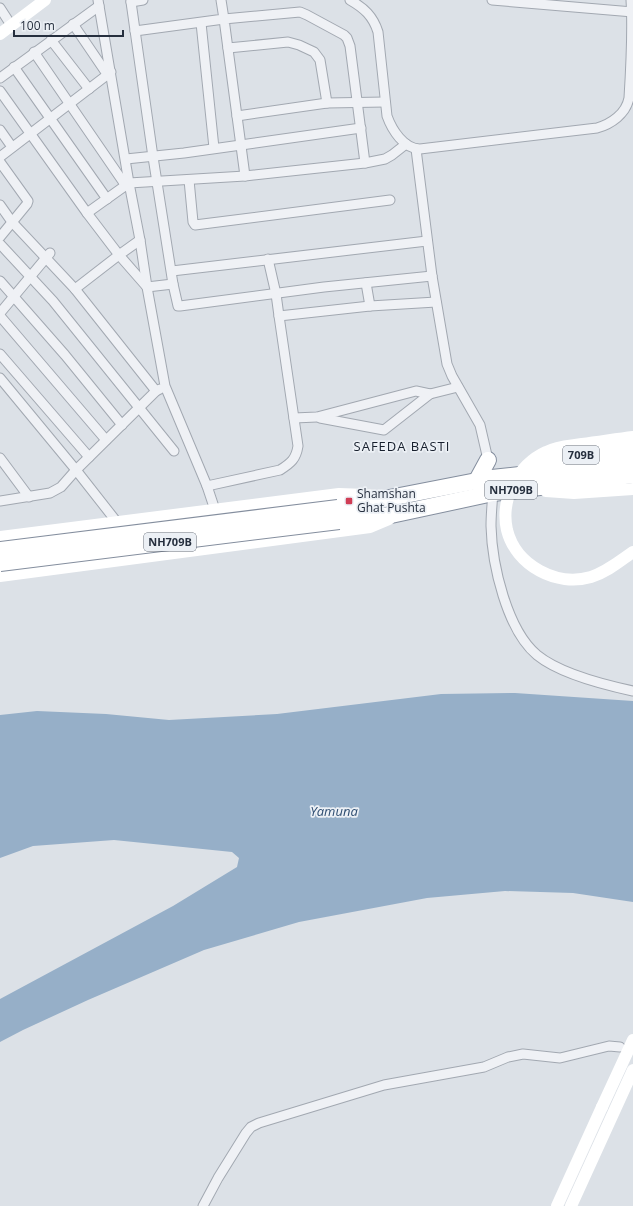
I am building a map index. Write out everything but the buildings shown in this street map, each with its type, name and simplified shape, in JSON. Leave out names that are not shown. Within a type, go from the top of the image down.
[{"type":"highway","name":"709B","points":[[533,473],[549,461],[566,456],[633,448]]},
{"type":"highway","points":[[476,482],[488,460]]},
{"type":"highway","name":"NH709B","points":[[1,541],[338,514],[391,514],[409,511],[533,473],[633,460]]},
{"type":"highway","name":"NH709B","points":[[3,571],[338,514],[389,498],[476,482],[516,490],[633,475]]},
{"type":"street","points":[[0,34],[45,0]]},
{"type":"street","points":[[143,0],[131,1],[173,284],[178,304],[180,306],[324,287],[432,276]]},
{"type":"street","points":[[221,0],[242,145],[245,176]]},
{"type":"street","points":[[350,0],[368,12],[376,24],[385,102],[390,127],[406,144],[416,149],[589,129],[609,123],[622,113],[628,103],[632,49],[633,12],[631,0]]},
{"type":"street","points":[[492,0],[553,2],[633,12]]},
{"type":"street","points":[[0,78],[73,24],[98,3]]},
{"type":"street","points":[[98,3],[109,73],[126,159],[128,184],[140,240],[165,386],[207,486],[215,510]]},
{"type":"street","points":[[0,8],[11,25]]},
{"type":"street","points":[[135,31],[224,19],[300,12],[344,35],[350,46],[365,163]]},
{"type":"street","points":[[201,23],[214,148]]},
{"type":"street","points":[[73,24],[109,73]]},
{"type":"street","points":[[51,40],[89,89]]},
{"type":"street","points":[[228,48],[288,42],[314,52],[320,60],[327,104]]},
{"type":"street","points":[[34,52],[128,184]]},
{"type":"street","points":[[14,67],[107,199]]},
{"type":"street","points":[[0,157],[109,73]]},
{"type":"street","points":[[0,91],[87,213],[119,255],[147,286]]},
{"type":"street","points":[[237,116],[327,104],[385,102]]},
{"type":"street","points":[[126,159],[242,145],[361,128]]},
{"type":"street","points":[[0,130],[12,147]]},
{"type":"street","points":[[87,213],[128,184],[245,176],[365,163],[385,159],[406,144]]},
{"type":"street","points":[[416,149],[432,276],[447,364],[458,387],[480,425],[492,485],[491,526],[500,585],[512,621],[522,640],[538,656],[572,674],[633,692]]},
{"type":"street","points":[[0,162],[28,201],[0,237]]},
{"type":"street","points":[[189,180],[193,222],[195,225],[390,200]]},
{"type":"street","points":[[1,211],[48,255],[156,391]]},
{"type":"street","points":[[75,289],[140,240]]},
{"type":"street","points":[[172,271],[427,240]]},
{"type":"street","points":[[0,244],[53,301],[174,451]]},
{"type":"street","points":[[0,313],[48,255]]},
{"type":"street","points":[[207,486],[280,470],[296,458],[298,446],[276,294],[268,259]]},
{"type":"street","points":[[0,281],[65,355],[122,425]]},
{"type":"street","points":[[366,283],[370,306]]},
{"type":"street","points":[[147,286],[173,284]]},
{"type":"street","points":[[279,316],[370,306],[436,302]]},
{"type":"street","points":[[0,316],[106,440]]},
{"type":"street","points":[[0,354],[89,457]]},
{"type":"street","points":[[0,378],[76,470],[116,522]]},
{"type":"street","points":[[0,501],[50,493],[61,487],[76,470],[156,391],[165,386]]},
{"type":"street","points":[[317,417],[384,430],[430,394],[458,387]]},
{"type":"street","points":[[294,418],[317,417],[416,391],[430,394]]},
{"type":"street","points":[[633,437],[561,447],[539,456],[522,471],[513,484],[508,499],[506,515],[507,530],[514,546],[520,554],[532,566],[555,577],[573,579],[590,577],[606,570],[633,552]]},
{"type":"street","points":[[0,458],[29,497]]},
{"type":"street","points":[[516,490],[574,493],[633,489]]},
{"type":"street","points":[[389,498],[339,494],[116,522],[1,541],[3,571],[370,526],[409,511]]},
{"type":"street","points":[[557,1206],[633,1040]]},
{"type":"street","points":[[202,1206],[246,1133],[251,1127],[259,1123],[384,1085],[484,1066],[508,1057],[523,1054],[560,1058],[609,1046],[620,1046]]},
{"type":"street","points":[[571,1206],[633,1070]]},
{"type":"water","name":"Yamuna","points":[[515,693],[633,701],[633,902],[573,893],[505,891],[427,898],[299,922],[204,950],[88,1000],[0,1042],[0,999],[173,906],[237,867],[239,858],[232,852],[114,840],[33,846],[0,858],[0,715],[37,711],[106,714],[169,720],[277,714],[441,694]]},
{"type":"place","name":"Shamshan Ghat Pushta","points":[[349,501]]},
{"type":"district","name":"SAFEDA BASTI","points":[[402,446]]}]
